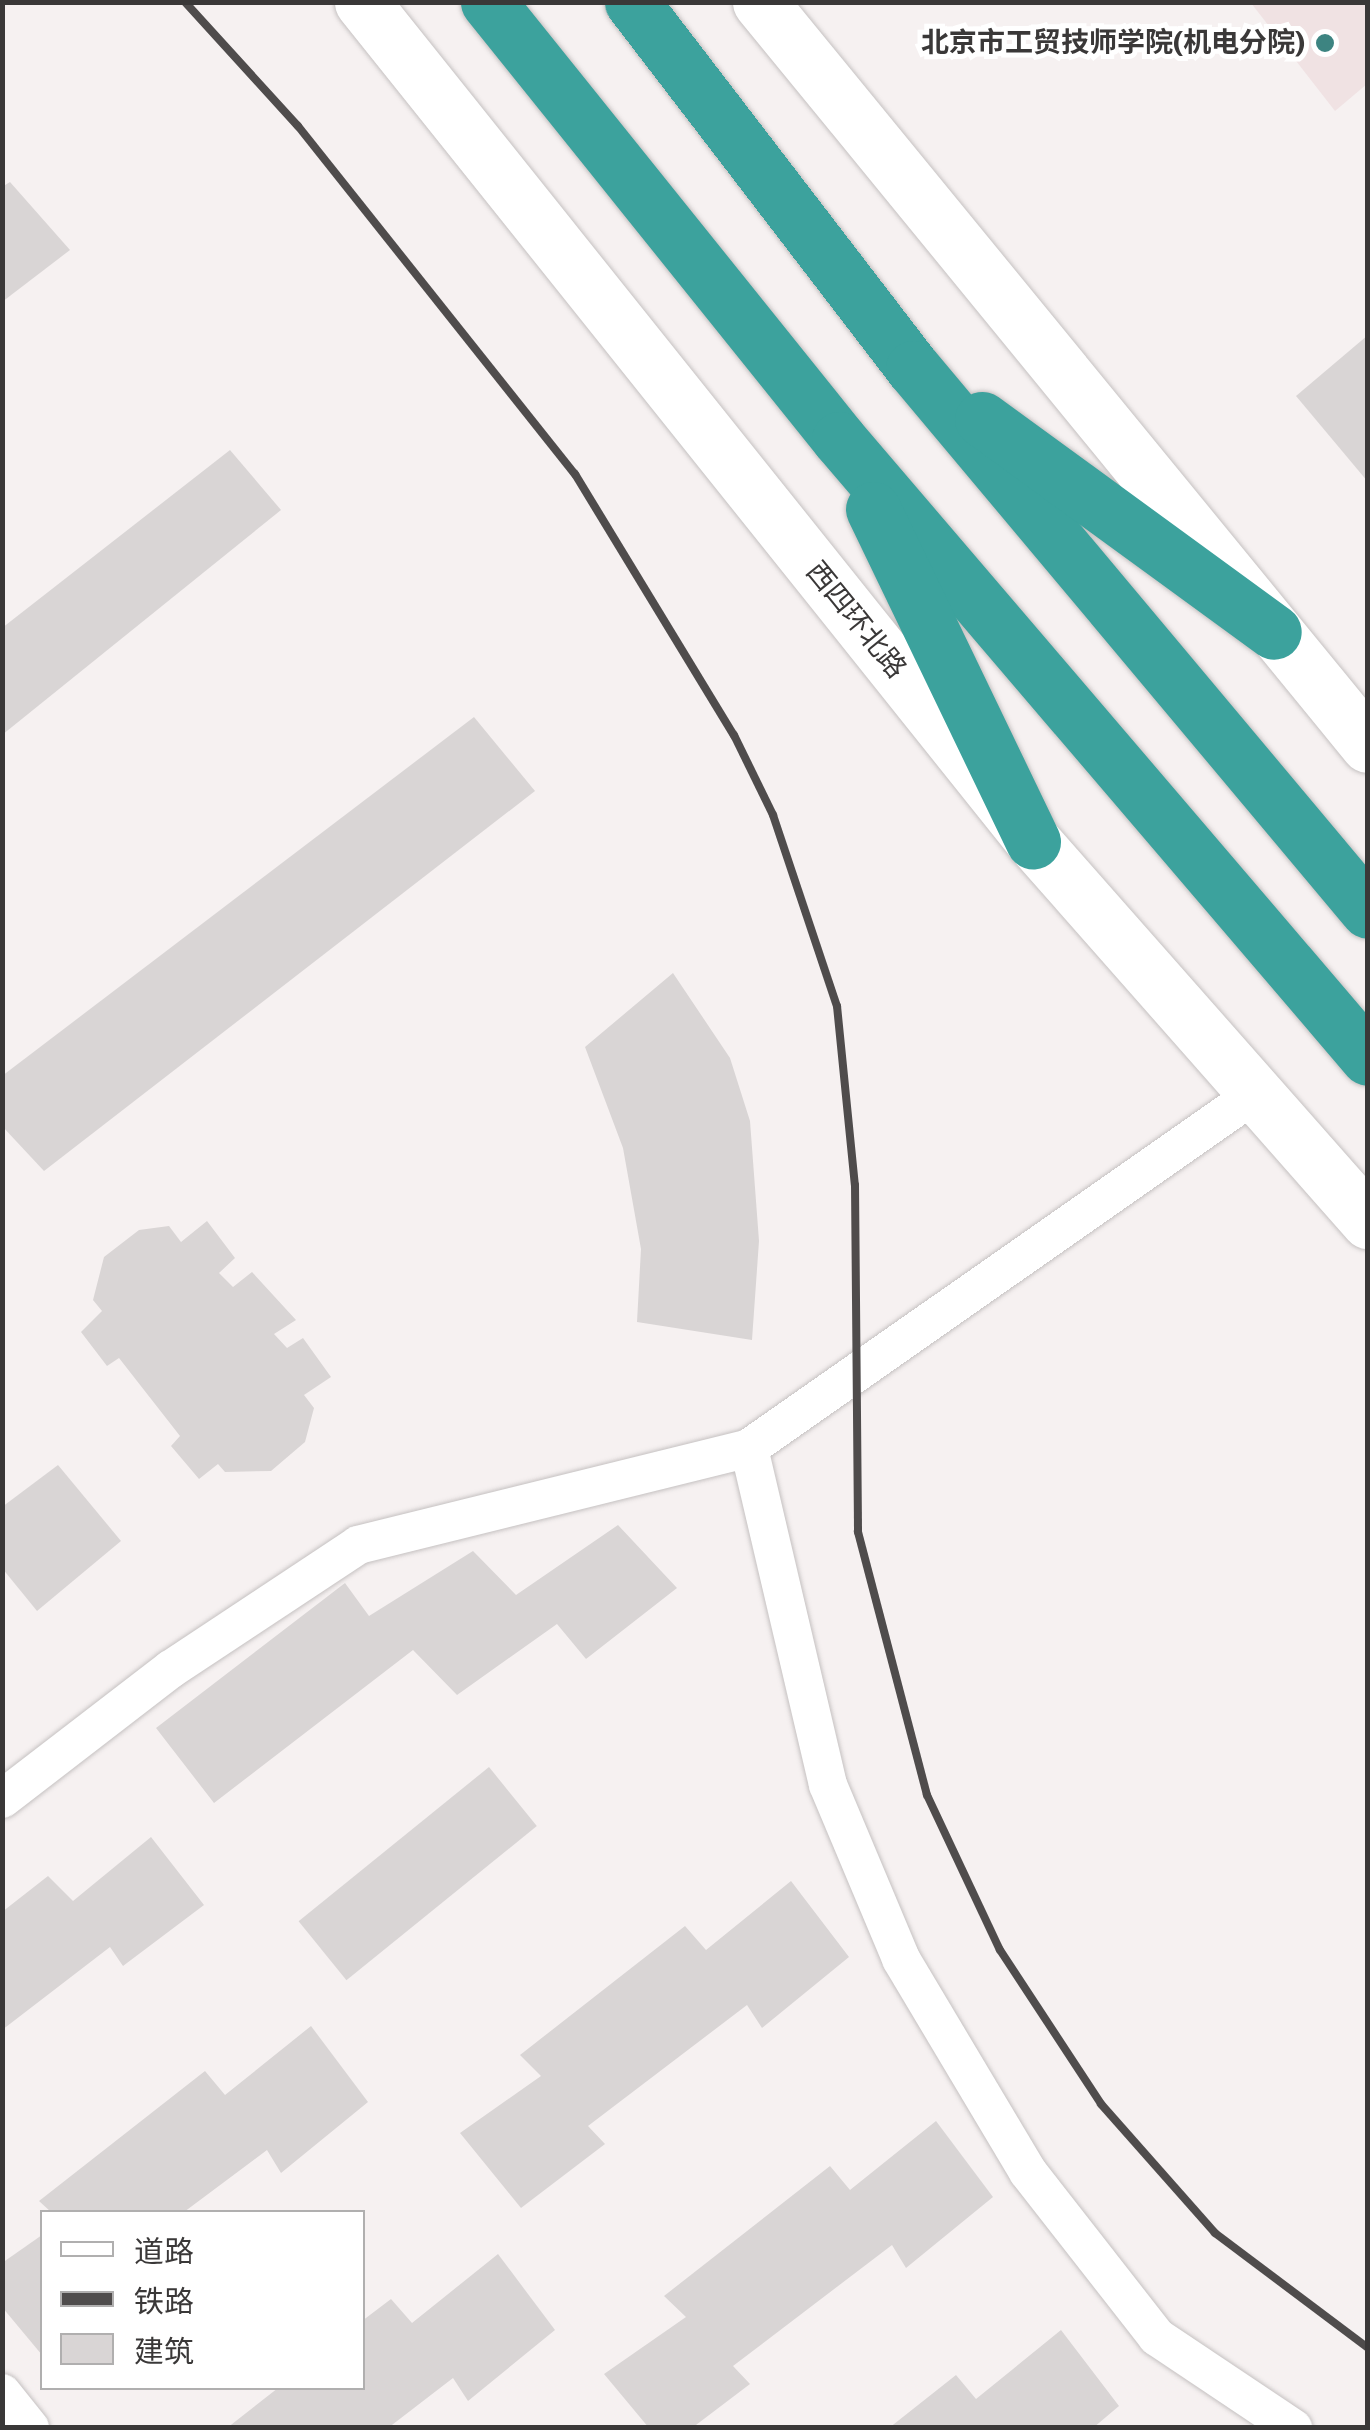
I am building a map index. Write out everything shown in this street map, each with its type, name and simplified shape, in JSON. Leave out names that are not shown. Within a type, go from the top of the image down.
[{"type":"highway","points":[[488,2],[839,439],[1368,1058]]},
{"type":"highway","points":[[632,2],[913,368],[1368,910]]},
{"type":"highway","points":[[913,368],[1274,632]]},
{"type":"highway","points":[[839,439],[1032,841]]},
{"type":"street","name":"西四环北路","points":[[362,2],[1032,841],[1368,1221]]},
{"type":"street","points":[[760,2],[1368,744]]},
{"type":"street","points":[[2,1799],[170,1669],[358,1545],[748,1448],[1255,1094]]},
{"type":"street","points":[[748,1448],[828,1785],[901,1960],[1028,2172],[1157,2338],[1293,2428]]},
{"type":"street","points":[[2,2393],[30,2428]]},
{"type":"shaded area","name":"北京市工贸技师学院(机电分院)","points":[[1251,3],[1367,3],[1367,84],[1335,111]]},
{"type":"building","points":[[10,182],[70,250],[2,302],[2,187]]},
{"type":"building","points":[[1368,335],[1368,482],[1296,396]]},
{"type":"building","points":[[230,450],[281,510],[2,735],[2,628]]},
{"type":"building","points":[[474,717],[535,791],[44,1171],[2,1126],[2,1076]]},
{"type":"building","points":[[673,973],[730,1058],[750,1121],[759,1241],[752,1340],[637,1322],[641,1249],[623,1148],[585,1047]]},
{"type":"building","points":[[207,1221],[235,1258],[219,1273],[233,1287],[252,1272],[296,1320],[274,1334],[287,1348],[303,1338],[331,1377],[304,1395],[314,1408],[305,1442],[271,1471],[225,1472],[218,1464],[199,1479],[171,1446],[180,1436],[119,1358],[107,1366],[81,1332],[102,1311],[93,1300],[104,1257],[139,1230],[169,1226],[181,1242]]},
{"type":"building","points":[[58,1465],[121,1541],[37,1611],[2,1568],[2,1507]]},
{"type":"building","points":[[618,1525],[677,1588],[586,1659],[557,1624],[457,1695],[413,1650],[214,1803],[156,1728],[345,1583],[369,1616],[473,1551],[516,1595]]},
{"type":"building","points":[[489,1767],[537,1826],[346,1980],[299,1921]]},
{"type":"building","points":[[151,1837],[204,1905],[123,1966],[110,1947],[2,2030],[2,1912],[48,1876],[73,1901]]},
{"type":"building","points":[[791,1881],[849,1957],[762,2028],[747,2005],[588,2126],[605,2144],[521,2208],[460,2133],[541,2076],[520,2055],[685,1926],[706,1950]]},
{"type":"building","points":[[311,2026],[368,2102],[281,2173],[267,2150],[187,2210],[49,2210],[39,2201],[205,2071],[225,2095]]},
{"type":"building","points":[[936,2121],[993,2197],[906,2268],[892,2245],[733,2366],[750,2384],[692,2428],[649,2428],[604,2374],[686,2317],[664,2296],[830,2166],[850,2190]]},
{"type":"building","points":[[40,2236],[40,2353],[2,2307],[2,2263]]},
{"type":"building","points":[[498,2254],[555,2330],[468,2401],[453,2378],[388,2428],[227,2428],[275,2390],[365,2390],[365,2319],[391,2299],[412,2323]]},
{"type":"building","points":[[1061,2330],[1119,2406],[1093,2428],[889,2428],[956,2375],[976,2399]]},
{"type":"railway","points":[[185,2],[298,126],[575,474],[734,735],[773,815],[837,1006],[855,1185],[858,1532],[927,1795],[1000,1950],[1101,2104],[1215,2233],[1368,2348]]},
{"type":"place","name":"北京市工贸技师学院(机电分院)","points":[[1325,43]]}]
